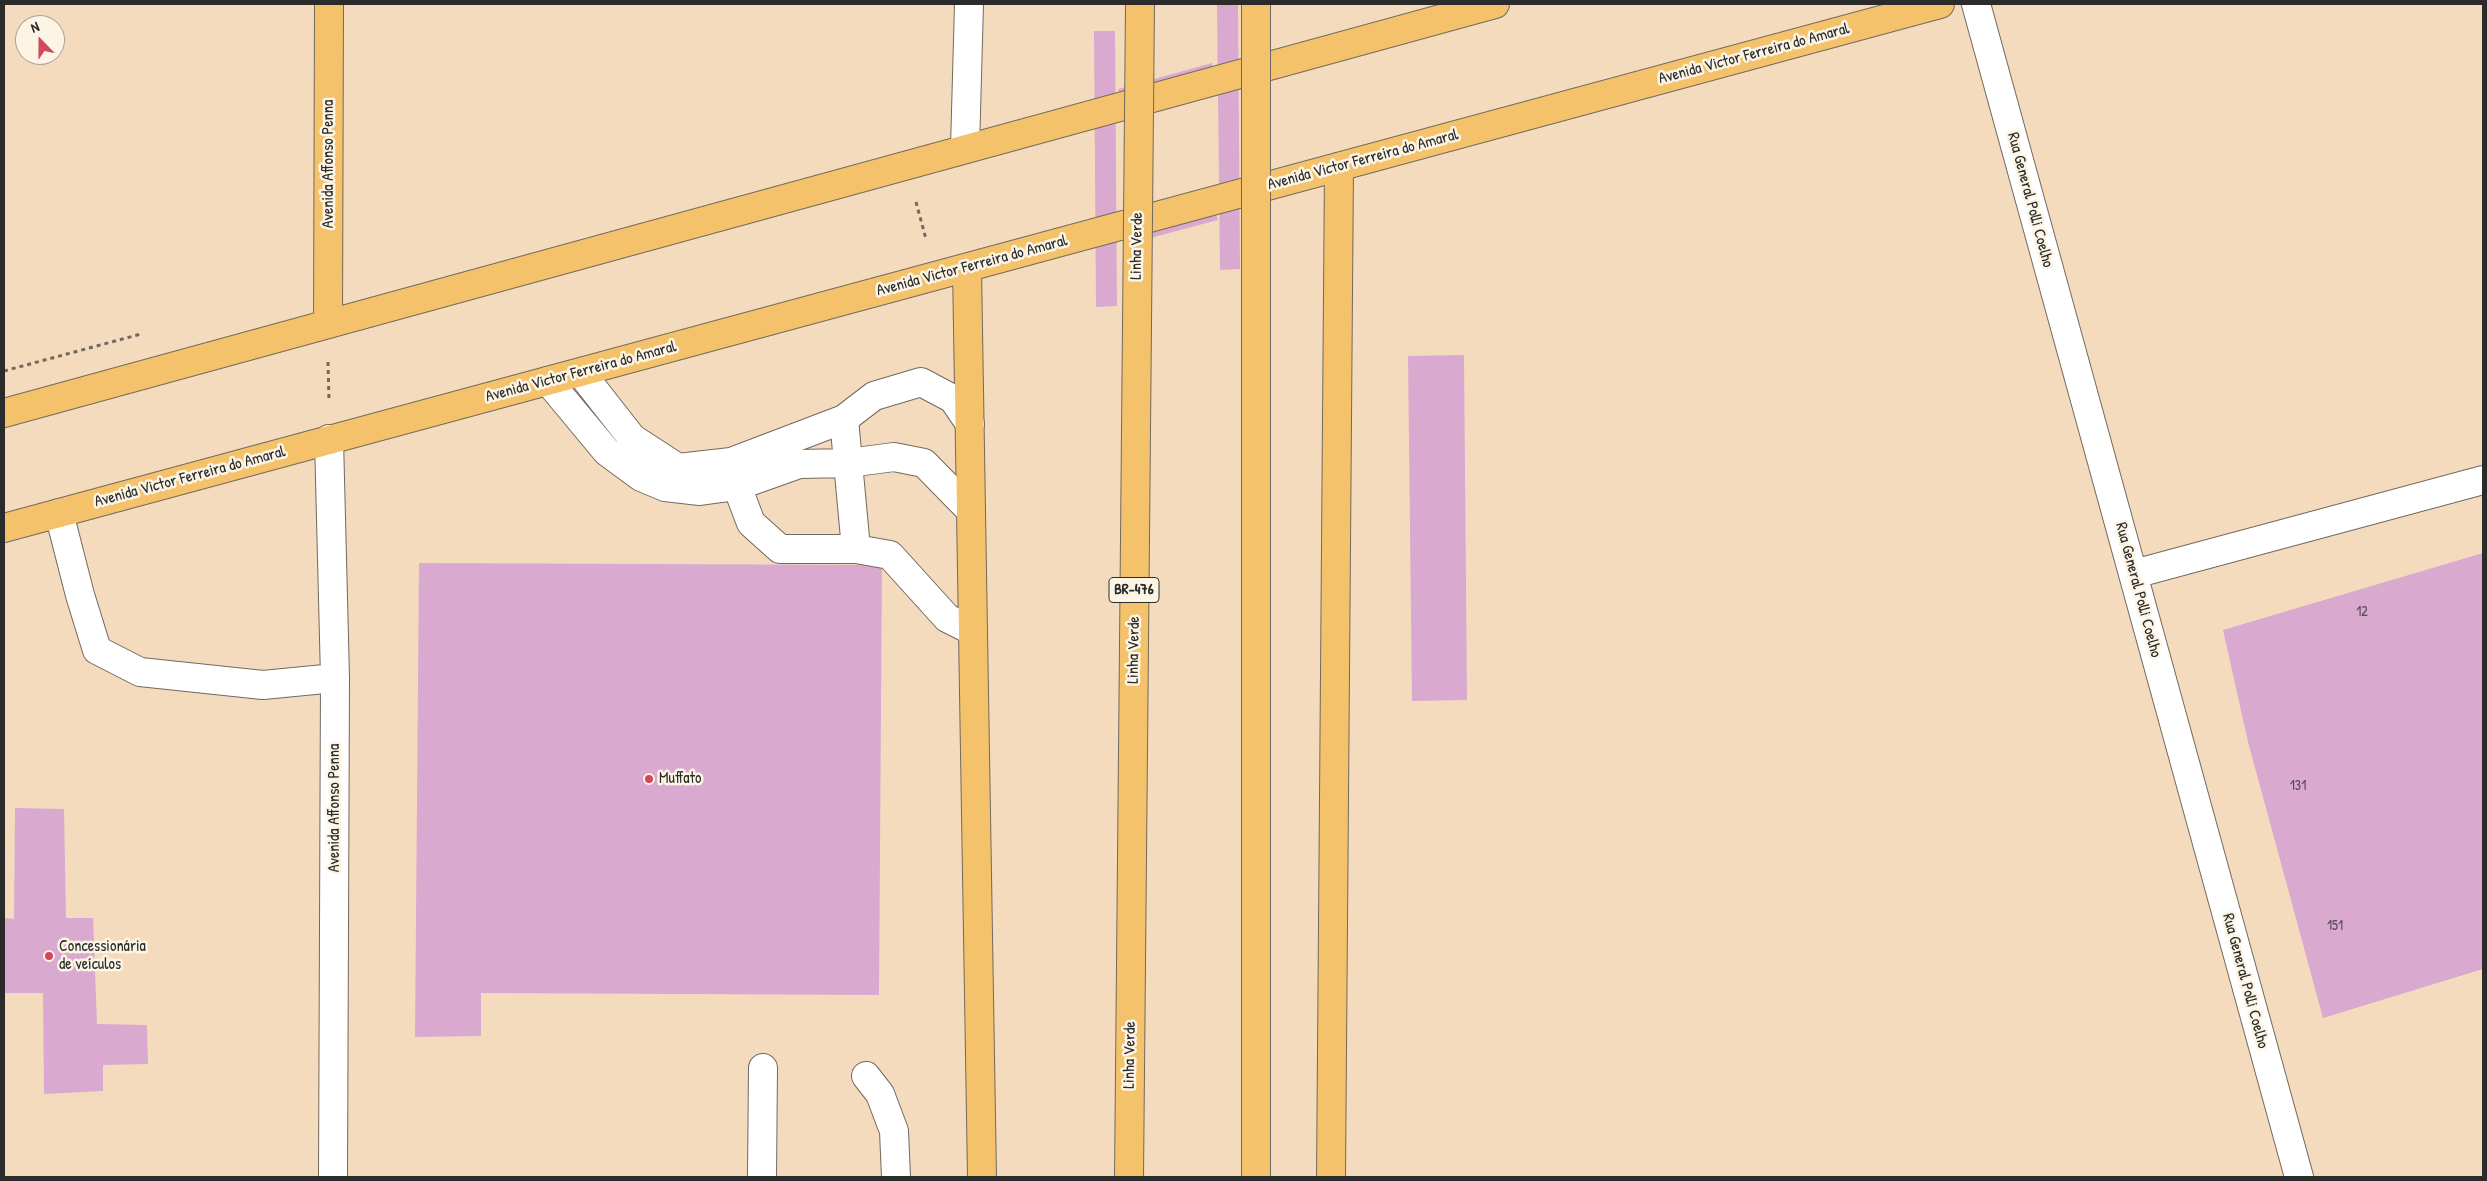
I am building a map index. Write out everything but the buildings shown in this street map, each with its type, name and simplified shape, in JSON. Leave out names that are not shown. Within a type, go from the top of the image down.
[{"type":"main road","name":"Avenida Affonso Penna","points":[[328,324],[329,4]]},
{"type":"main road","name":"Linha Verde","points":[[1129,1177],[1140,4]]},
{"type":"main road","points":[[1256,4],[1256,1177]]},
{"type":"main road","points":[[4,413],[1495,4]]},
{"type":"main road","name":"Avenida Victor Ferreira do Amaral","points":[[4,528],[1940,4]]},
{"type":"main road","points":[[1330,1177],[1340,166]]},
{"type":"main road","points":[[967,268],[982,1177]]},
{"type":"street","points":[[966,148],[970,4]]},
{"type":"street","name":"Rua General Polli Coelho","points":[[1976,4],[2299,1177]]},
{"type":"street","points":[[581,372],[632,438],[678,468],[731,462],[844,419],[874,396],[922,382],[953,398],[970,424]]},
{"type":"street","points":[[548,381],[607,452],[641,477],[665,487],[700,491],[737,486],[799,464],[848,462],[894,457],[924,463],[971,511]]},
{"type":"street","points":[[844,419],[856,549]]},
{"type":"street","name":"Avenida Affonso Penna","points":[[329,439],[335,678],[333,1177]]},
{"type":"street","points":[[2134,574],[2483,480]]},
{"type":"street","points":[[737,486],[751,523],[780,549],[856,549],[890,554],[947,618],[973,631]]},
{"type":"street","points":[[59,513],[97,650],[140,672],[263,685],[335,678]]},
{"type":"street","points":[[762,1068],[762,1177]]},
{"type":"street","points":[[866,1076],[880,1094],[894,1132],[896,1177]]},
{"type":"path","points":[[906,165],[936,276]]},
{"type":"path","points":[[328,324],[329,439]]},
{"type":"place","name":"Muffato","points":[[649,779]]},
{"type":"place","name":"Concessionária de veículos","points":[[49,956]]}]
